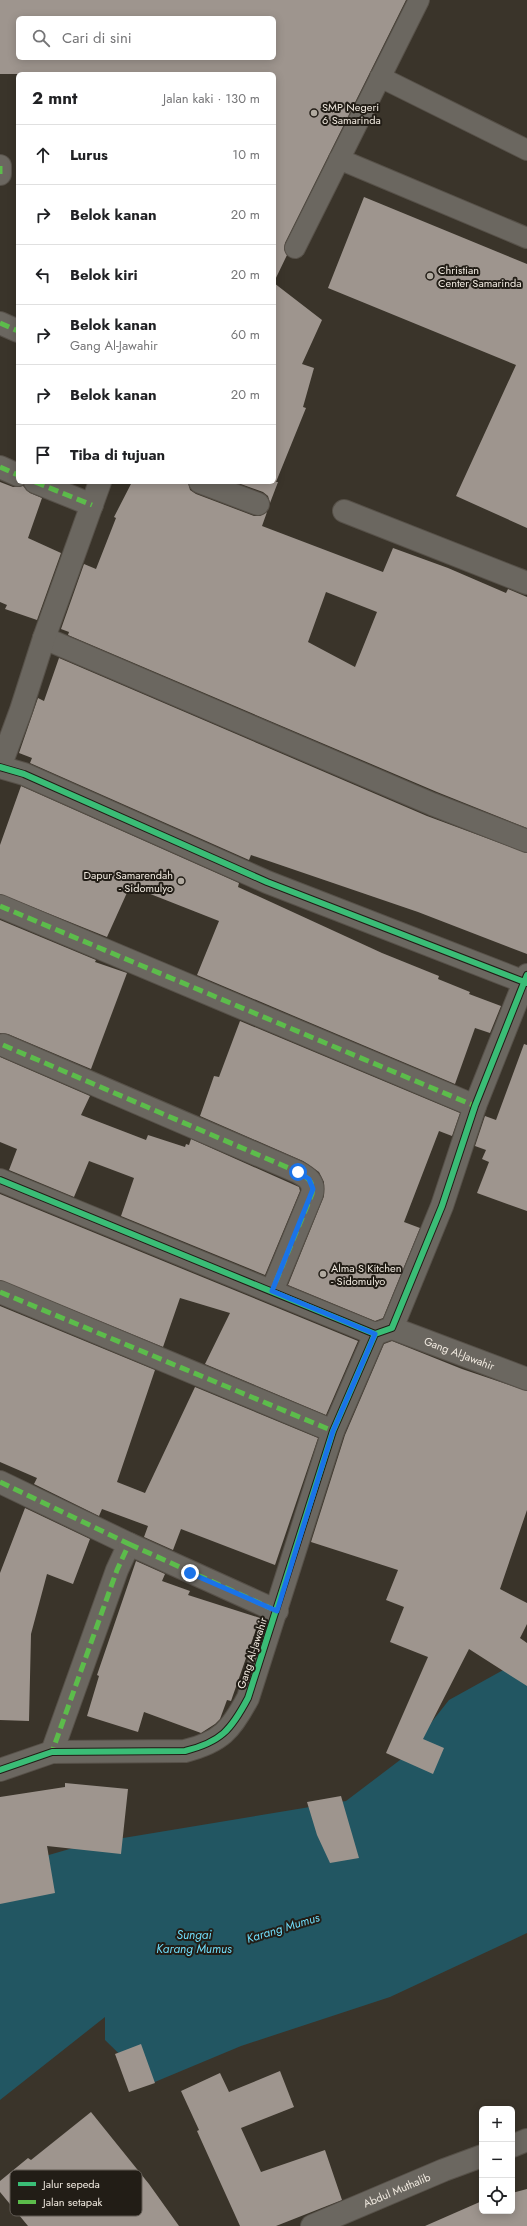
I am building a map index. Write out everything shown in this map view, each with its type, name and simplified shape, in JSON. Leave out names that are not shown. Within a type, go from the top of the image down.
[{"type":"street","points":[[0,166],[0,174]]},
{"type":"street","points":[[0,322],[16,330]]},
{"type":"street","points":[[0,467],[16,474]]},
{"type":"street","points":[[40,484],[92,505]]},
{"type":"street","points":[[0,1180],[272,1291],[383,1331],[442,1206],[475,1106],[526,980],[267,882],[24,774],[0,767],[22,710],[44,638],[99,484]]},
{"type":"street","points":[[205,484],[258,504]]},
{"type":"street","points":[[344,511],[527,583]]},
{"type":"street","points":[[44,638],[432,804],[527,841]]},
{"type":"street","points":[[0,906],[475,1106]]},
{"type":"street","points":[[3,1045],[298,1172],[309,1179],[312,1184],[312,1194],[272,1291]]},
{"type":"street","points":[[0,1292],[333,1431]]},
{"type":"street","name":"Gang Al-Jawahir","points":[[0,1770],[52,1752],[185,1751],[205,1746],[222,1735],[235,1722],[248,1698],[277,1611],[333,1431],[383,1331],[527,1379]]},
{"type":"street","points":[[0,1482],[129,1544],[277,1611]]},
{"type":"street","points":[[52,1752],[117,1570],[129,1544]]},
{"type":"street","points":[[515,2145],[527,2140]]},
{"type":"street","name":"Abdul Muthalib","points":[[312,2226],[444,2170],[479,2157]]},
{"type":"lane","points":[[295,248],[419,0]]},
{"type":"lane","points":[[380,77],[527,150]]},
{"type":"lane","points":[[339,159],[527,238]]},
{"type":"water","name":"Sungai Karang Mumus","points":[[527,1657],[527,1933],[390,1997],[241,2046],[150,2084],[105,2040],[105,2017],[0,2100],[0,1869],[87,1844],[346,1801],[404,1757],[449,1700]]},
{"type":"building","name":"SMP Negeri 6 Samarinda","points":[[0,0],[406,0],[285,243],[284,249],[287,255],[276,278],[276,72],[16,72],[16,74],[0,74]]},
{"type":"building","name":"Christian Center Samarinda","points":[[364,197],[527,264],[527,528],[456,496],[516,365],[328,288]]},
{"type":"building","points":[[276,285],[322,320],[302,364],[314,368],[303,407],[306,408],[276,482]]},
{"type":"building","points":[[0,482],[13,487],[23,486],[30,493],[42,498],[28,538],[61,553],[37,620],[5,609],[7,605],[0,602]]},
{"type":"building","points":[[276,482],[278,482],[270,503],[268,496],[263,492],[241,484],[276,484]]},
{"type":"building","points":[[131,484],[188,484],[190,490],[196,494],[254,516],[260,516],[267,512],[262,526],[383,572],[393,548],[448,568],[506,593],[508,589],[527,597],[527,828],[437,792],[68,635],[69,632],[61,629],[84,564],[96,569],[116,518],[114,517]],"holes":[[[326,592],[377,612],[355,667],[308,642]]]},
{"type":"building","points":[[59,658],[427,816],[527,853],[527,954],[418,912],[251,855],[249,860],[30,763],[32,758],[19,753],[38,698],[44,701]]},
{"type":"building","points":[[21,786],[239,883],[238,887],[382,953],[439,976],[438,979],[470,992],[469,994],[501,1006],[490,1033],[475,1028],[455,1084],[197,975],[219,921],[130,886],[107,937],[0,894],[0,845]]},
{"type":"building","points":[[0,920],[96,960],[95,962],[127,973],[91,1069],[8,1034],[0,1033]]},
{"type":"building","points":[[240,1021],[460,1113],[452,1136],[439,1131],[404,1222],[420,1228],[383,1318],[375,1321],[288,1285],[324,1196],[324,1182],[319,1172],[303,1161],[200,1116],[214,1076],[219,1077]]},
{"type":"building","points":[[524,1044],[527,1045],[527,1211],[477,1193],[489,1162],[482,1159],[486,1150],[475,1146],[485,1116],[496,1120]]},
{"type":"building","points":[[0,1057],[90,1096],[81,1115],[146,1140],[148,1135],[185,1147],[186,1144],[189,1145],[191,1139],[299,1187],[300,1191],[265,1275],[121,1216],[134,1178],[89,1161],[74,1197],[9,1170],[17,1149],[0,1142]]},
{"type":"building","points":[[0,1194],[358,1341],[326,1415],[205,1364],[230,1313],[180,1298],[163,1347],[0,1280]]},
{"type":"building","points":[[0,1306],[155,1370],[117,1482],[145,1493],[195,1387],[318,1438],[275,1565],[181,1529],[173,1550],[144,1537],[148,1526],[102,1509],[99,1516],[34,1484],[37,1478],[0,1462]]},
{"type":"building","points":[[392,1341],[462,1369],[527,1391],[527,1510],[500,1589],[527,1603],[527,1624],[520,1638],[527,1643],[527,1686],[469,1649],[423,1739],[444,1748],[433,1774],[386,1753],[428,1657],[390,1642],[404,1607],[386,1600],[398,1570],[311,1542],[345,1435],[384,1344]]},
{"type":"building","points":[[25,1508],[90,1539],[73,1584],[47,1574],[31,1634],[29,1721],[0,1720],[0,1573]]},
{"type":"building","points":[[136,1561],[165,1574],[162,1581],[190,1591],[188,1595],[260,1618],[231,1701],[227,1700],[220,1719],[201,1733],[144,1712],[138,1732],[87,1716],[99,1676],[97,1675]]},
{"type":"building","points":[[65,1783],[128,1789],[121,1854],[47,1846],[55,1893],[0,1904],[0,1797],[65,1787]]},
{"type":"building","points":[[341,1796],[359,1858],[330,1863],[317,1835],[307,1802]]},
{"type":"building","points":[[141,2044],[155,2083],[129,2092],[115,2054]]},
{"type":"building","points":[[280,2071],[294,2107],[241,2128],[261,2172],[325,2150],[342,2200],[276,2226],[240,2226],[197,2131],[199,2130],[181,2091],[220,2073],[229,2092]]},
{"type":"building","points":[[91,2112],[138,2170],[13,2170],[28,2158],[31,2160]]},
{"type":"building","points":[[10,2173],[10,2204],[0,2192],[0,2181]]},
{"type":"building","points":[[142,2175],[179,2226],[28,2226],[20,2216],[142,2216]]},
{"type":"building","points":[[527,2189],[527,2226],[425,2226],[479,2202],[479,2214],[515,2214],[515,2192]]},
{"type":"marked path","points":[[0,166],[0,174]]},
{"type":"marked path","points":[[0,323],[16,330]]},
{"type":"marked path","points":[[0,467],[16,474]]},
{"type":"marked path","points":[[40,484],[92,505]]},
{"type":"marked path","points":[[0,906],[475,1106]]},
{"type":"marked path","points":[[3,1045],[298,1172],[310,1180],[313,1190],[312,1194],[272,1291]]},
{"type":"marked path","points":[[0,1292],[333,1431]]},
{"type":"marked path","points":[[0,1482],[129,1544],[117,1570],[52,1752]]},
{"type":"marked path","points":[[129,1544],[277,1611]]},
{"type":"cycle path","points":[[0,767],[24,774],[267,882],[527,983]]},
{"type":"cycle path","points":[[0,1180],[375,1334],[392,1328],[442,1206],[475,1106],[527,975]]},
{"type":"cycle path","points":[[0,1770],[52,1752],[185,1751],[208,1743],[224,1733],[236,1719],[248,1698],[333,1431],[375,1334]]},
{"type":"place","name":"SMP Negeri 6 Samarinda","points":[[314,113]]},
{"type":"place","name":"Christian Center Samarinda","points":[[430,276]]},
{"type":"place","name":"Dapur Samarendah - Sidomulyo","points":[[181,881]]},
{"type":"place","name":"Alma S Kitchen - Sidomulyo","points":[[323,1274]]},
{"type":"route","points":[[190,1573],[277,1611],[333,1431],[375,1334],[272,1291],[312,1194],[312,1184],[309,1179],[298,1172]]},
{"type":"water label","name":"Karang Mumus","points":[[283,1928]]}]
